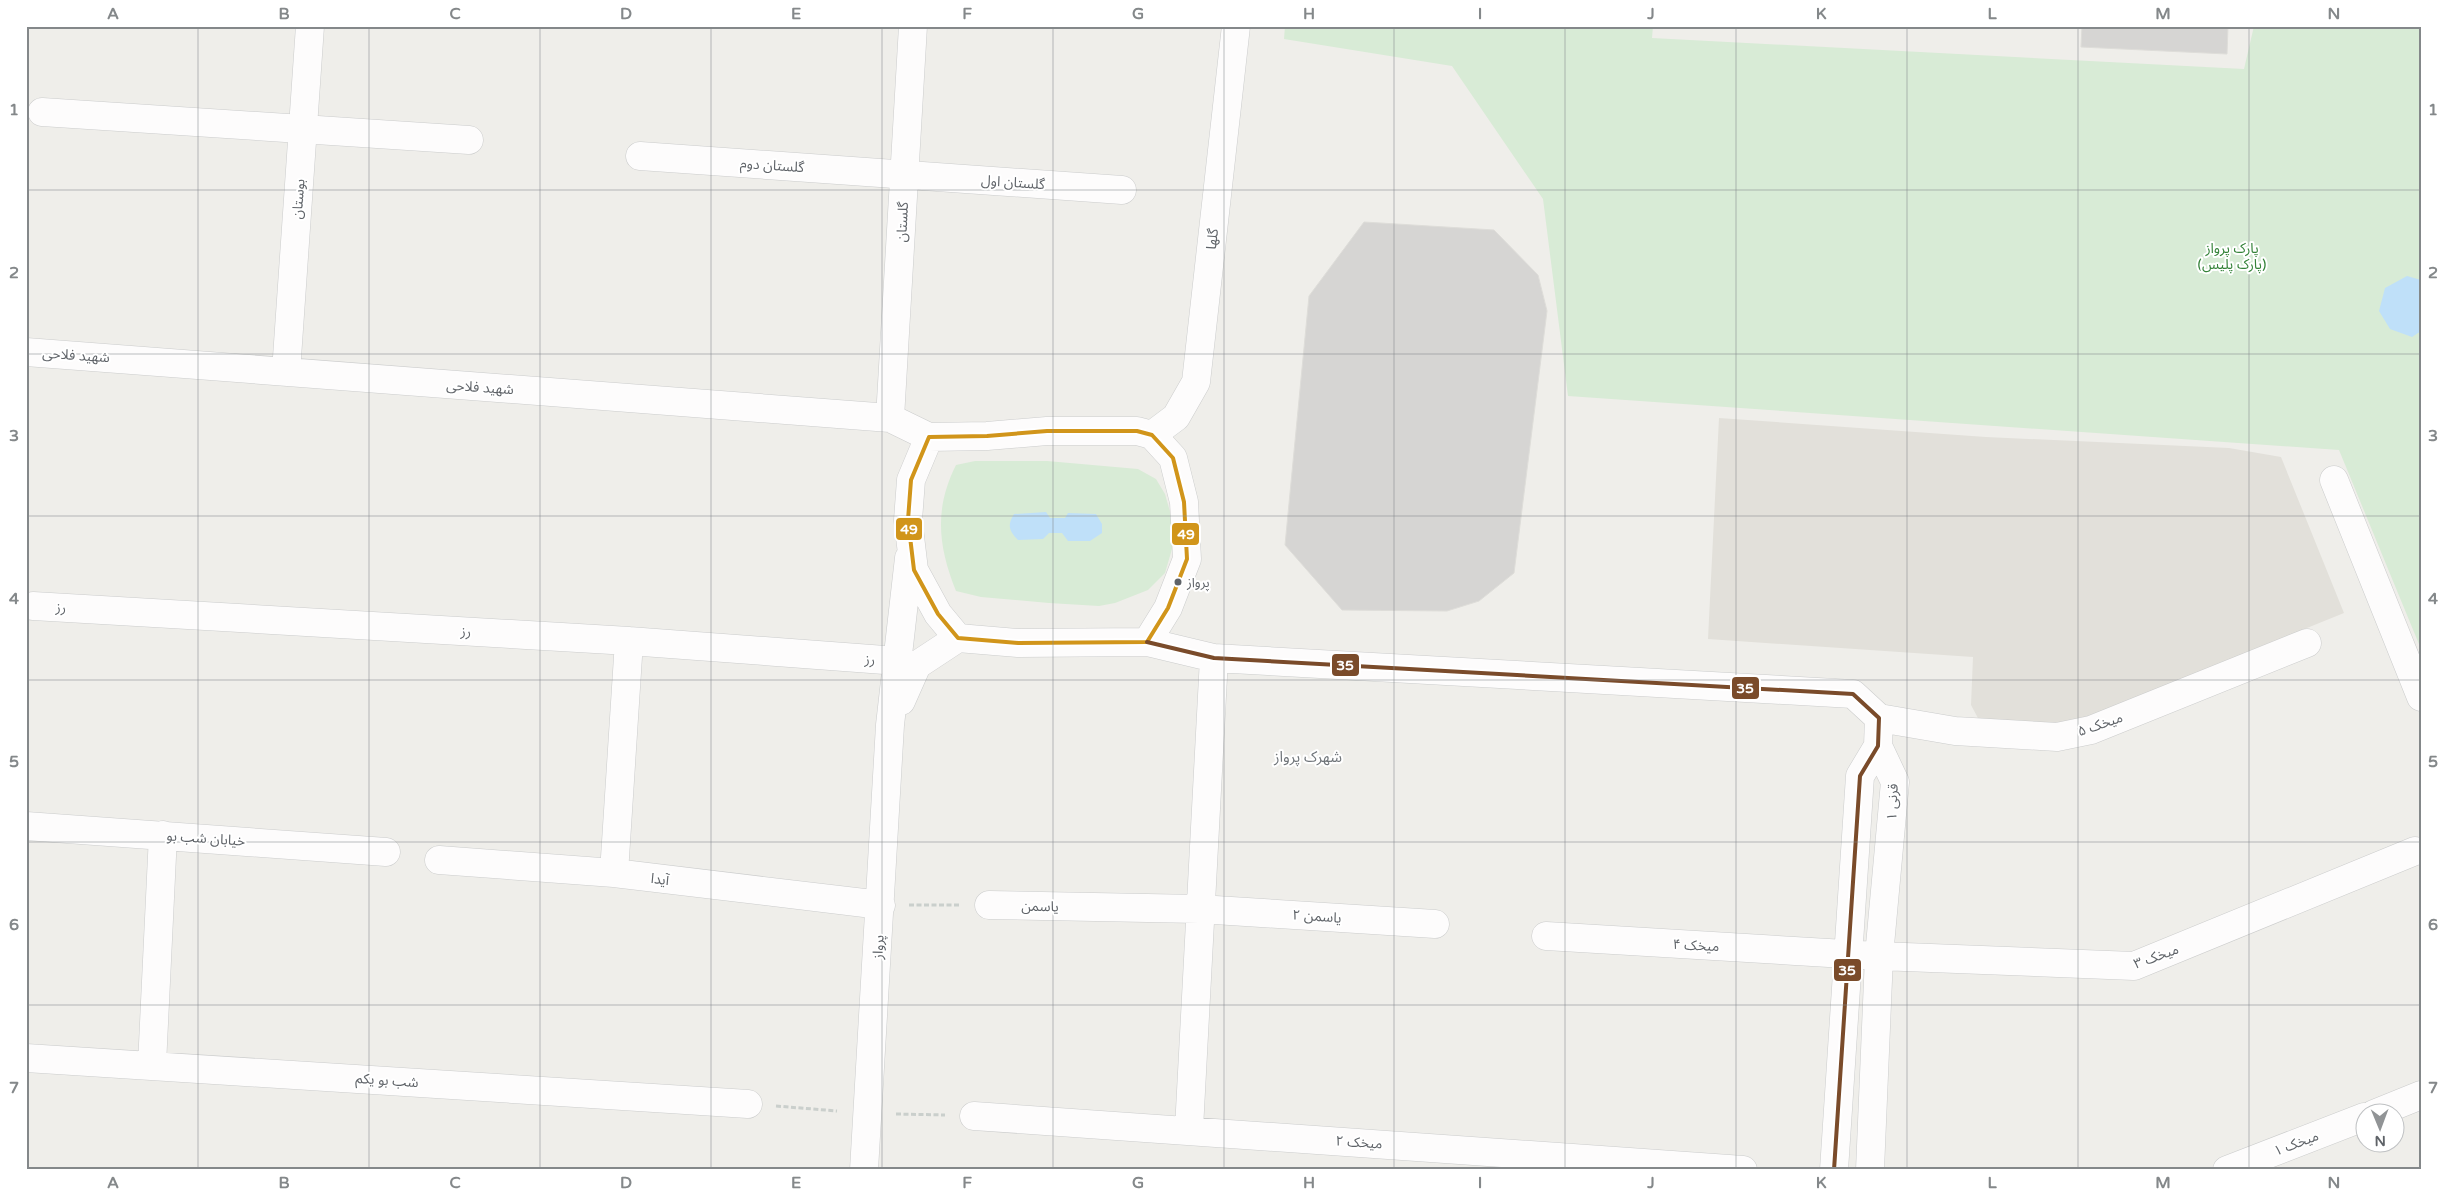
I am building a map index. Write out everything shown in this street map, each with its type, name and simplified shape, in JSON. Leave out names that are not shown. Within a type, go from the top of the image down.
[{"type":"street","name":"بوستان","points":[[286,372],[310,26]]},
{"type":"street","name":"گلستان","points":[[890,418],[913,26]]},
{"type":"street","name":"گلها","points":[[1152,435],[1176,417],[1196,382],[1236,26]]},
{"type":"street","points":[[42,112],[469,140]]},
{"type":"street","name":"گلستان دوم","points":[[640,156],[905,174]]},
{"type":"street","name":"گلستان اول","points":[[905,174],[1122,190]]},
{"type":"street","name":"شهید فلاحی","points":[[26,352],[890,418],[929,437]]},
{"type":"street","points":[[1147,642],[1168,608],[1187,559],[1184,502],[1173,458],[1152,435],[1137,431],[1047,430],[987,436],[929,437],[911,480],[908,520],[914,570],[938,614],[958,638],[1028,643],[1147,642],[1214,658],[1853,694],[1879,718],[1878,746],[1860,776],[1834,1170]]},
{"type":"street","points":[[2334,480],[2421,697]]},
{"type":"street","name":"پرواز","points":[[864,1170],[890,725],[911,545]]},
{"type":"street","name":"رز","points":[[33,606],[629,641],[898,661]]},
{"type":"street","name":"پرواز","points":[[890,725],[917,665],[958,638]]},
{"type":"street","points":[[614,873],[629,641]]},
{"type":"street","name":"میخک ۵","points":[[1879,718],[1955,732],[2057,737],[2091,730],[2308,642]]},
{"type":"street","points":[[1190,1130],[1199,909],[1214,658]]},
{"type":"street","name":"قرنی ۱","points":[[1870,1170],[1879,956],[1895,782],[1878,746]]},
{"type":"street","name":"خیابان شب بو","points":[[26,826],[386,852]]},
{"type":"street","points":[[152,1065],[163,835]]},
{"type":"street","name":"میخک ۳","points":[[1847,954],[2134,966],[2415,851]]},
{"type":"street","name":"آیدا","points":[[439,860],[614,873],[880,905]]},
{"type":"street","name":"یاسمن","points":[[989,905],[1199,909]]},
{"type":"street","name":"یاسمن ۲","points":[[1199,909],[1435,924]]},
{"type":"street","name":"میخک ۴","points":[[1546,936],[1847,954]]},
{"type":"street","name":"شب بو یکم","points":[[26,1058],[748,1104]]},
{"type":"street","points":[[2399,1104],[2421,1095]]},
{"type":"street","name":"میخک ۲","points":[[974,1116],[1743,1170]]},
{"type":"street","name":"میخک ۱","points":[[2227,1170],[2354,1121]]},
{"type":"path","points":[[880,905],[989,905]]},
{"type":"path","points":[[748,1104],[868,1114],[974,1116]]},
{"type":"shaded area","points":[[1719,418],[1986,437],[2229,448],[2281,457],[2344,613],[2069,725],[1979,720],[1971,705],[1973,657],[1708,639]]},
{"type":"green space","name":"پارک پرواز (پارک پلیس)","points":[[1285,26],[1653,26],[1652,38],[2244,69],[2254,26],[2421,26],[2421,649],[2339,450],[1568,396],[1543,199],[1452,66],[1284,39]]},
{"type":"green space","points":[[975,461],[1047,461],[1138,469],[1156,479],[1165,494],[1171,515],[1172,549],[1165,573],[1148,590],[1115,603],[1099,606],[981,597],[956,591],[945,559],[942,543],[941,528],[944,497],[956,465]]},
{"type":"water","points":[[2407,276],[2421,280],[2421,331],[2412,337],[2390,329],[2379,311],[2385,288]]},
{"type":"water","points":[[1046,512],[1050,518],[1065,518],[1068,513],[1096,514],[1102,524],[1102,533],[1090,541],[1068,541],[1062,533],[1049,533],[1043,539],[1018,540],[1013,534],[1010,528],[1010,521],[1014,514]]},
{"type":"building","points":[[2082,26],[2228,26],[2227,54],[2081,47]]},
{"type":"building","points":[[1364,222],[1494,230],[1538,275],[1547,311],[1514,573],[1479,601],[1447,611],[1342,610],[1285,545],[1309,296]]},
{"type":"transit line","name":"49","points":[[1047,431],[1137,431],[1152,435],[1173,458],[1184,502],[1187,559],[1168,608],[1147,642],[1018,643],[958,638],[938,614],[914,570],[908,520],[911,480],[929,437],[987,436],[1047,431]]},
{"type":"transit line","name":"35","points":[[1147,642],[1214,658],[1853,694],[1879,718],[1878,746],[1860,776],[1834,1170]]},
{"type":"place","name":"پرواز","points":[[1178,582]]},
{"type":"district","name":"شهرک پرواز","points":[[1308,757]]}]
